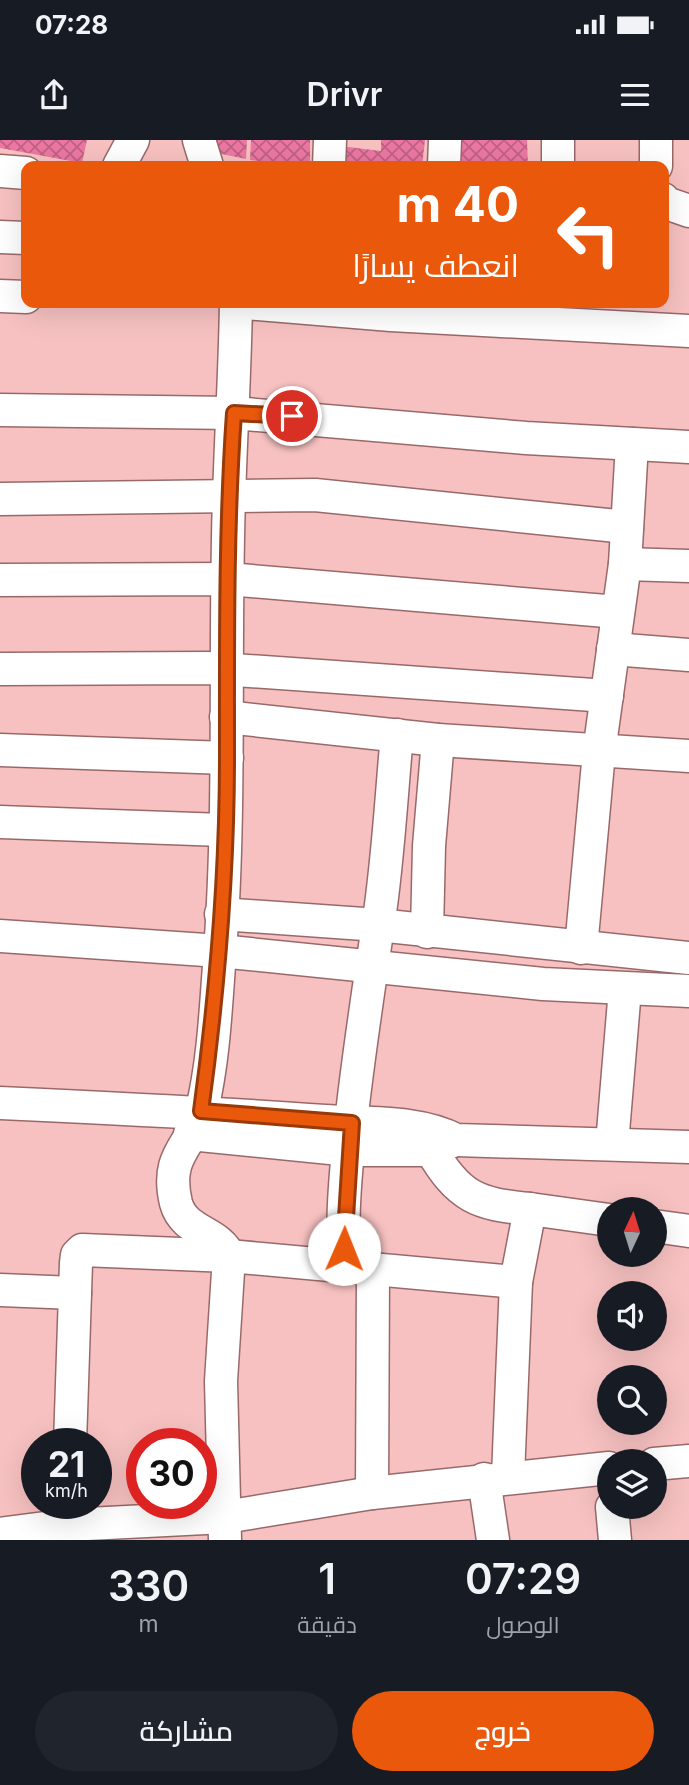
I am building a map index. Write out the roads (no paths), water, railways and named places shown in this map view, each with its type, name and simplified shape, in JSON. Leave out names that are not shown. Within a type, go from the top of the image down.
[{"type":"street","points":[[122,161],[134,140]]},
{"type":"street","points":[[199,140],[205,161]]},
{"type":"street","points":[[329,161],[330,140]]},
{"type":"street","points":[[444,140],[444,161]]},
{"type":"street","points":[[558,140],[558,161]]},
{"type":"street","points":[[656,140],[656,161]]},
{"type":"street","points":[[0,171],[21,173]]},
{"type":"street","points":[[669,204],[689,212]]},
{"type":"street","points":[[0,237],[21,238]]},
{"type":"street","points":[[0,296],[21,297]]},
{"type":"street","points":[[225,1529],[221,1381],[229,1256],[224,1245],[192,1228],[181,1216],[176,1202],[174,1170],[177,1153],[196,1123],[220,951],[227,758],[229,497],[236,308]]},
{"type":"street","points":[[312,308],[689,331]]},
{"type":"street","points":[[0,410],[234,413],[689,447]]},
{"type":"street","points":[[581,948],[599,752],[625,564],[632,444]]},
{"type":"street","points":[[0,499],[316,495],[627,527]]},
{"type":"street","points":[[625,564],[689,566]]},
{"type":"street","points":[[0,580],[228,579],[618,612]]},
{"type":"street","points":[[613,649],[689,655]]},
{"type":"street","points":[[0,669],[227,670],[607,696]]},
{"type":"street","points":[[226,717],[438,740],[689,756]]},
{"type":"street","points":[[373,1271],[348,1259],[344,1249],[351,1136],[378,925],[397,735]]},
{"type":"street","points":[[427,932],[429,846],[438,740]]},
{"type":"street","points":[[0,750],[227,758]]},
{"type":"street","points":[[0,822],[223,830]]},
{"type":"street","points":[[221,914],[378,925],[689,958]]},
{"type":"street","points":[[0,936],[220,951],[625,989],[689,991]]},
{"type":"street","points":[[612,1144],[625,989]]},
{"type":"street","points":[[0,1104],[351,1136],[426,1130],[444,1145],[456,1187],[476,1200],[597,1218]]},
{"type":"street","points":[[444,1145],[612,1144],[689,1147]]},
{"type":"street","points":[[493,1540],[496,1478],[516,1282],[530,1209]]},
{"type":"street","points":[[667,1228],[689,1231]]},
{"type":"street","points":[[71,1428],[77,1255],[82,1250],[229,1256],[516,1282]]},
{"type":"street","points":[[372,1493],[373,1271]]},
{"type":"street","points":[[0,1290],[75,1293]]},
{"type":"street","points":[[667,1463],[689,1461]]},
{"type":"street","points":[[77,1519],[102,1532],[225,1529],[372,1493],[496,1478],[597,1470]]},
{"type":"street","points":[[0,1534],[51,1519]]},
{"type":"street","points":[[613,1519],[615,1540]]}]
